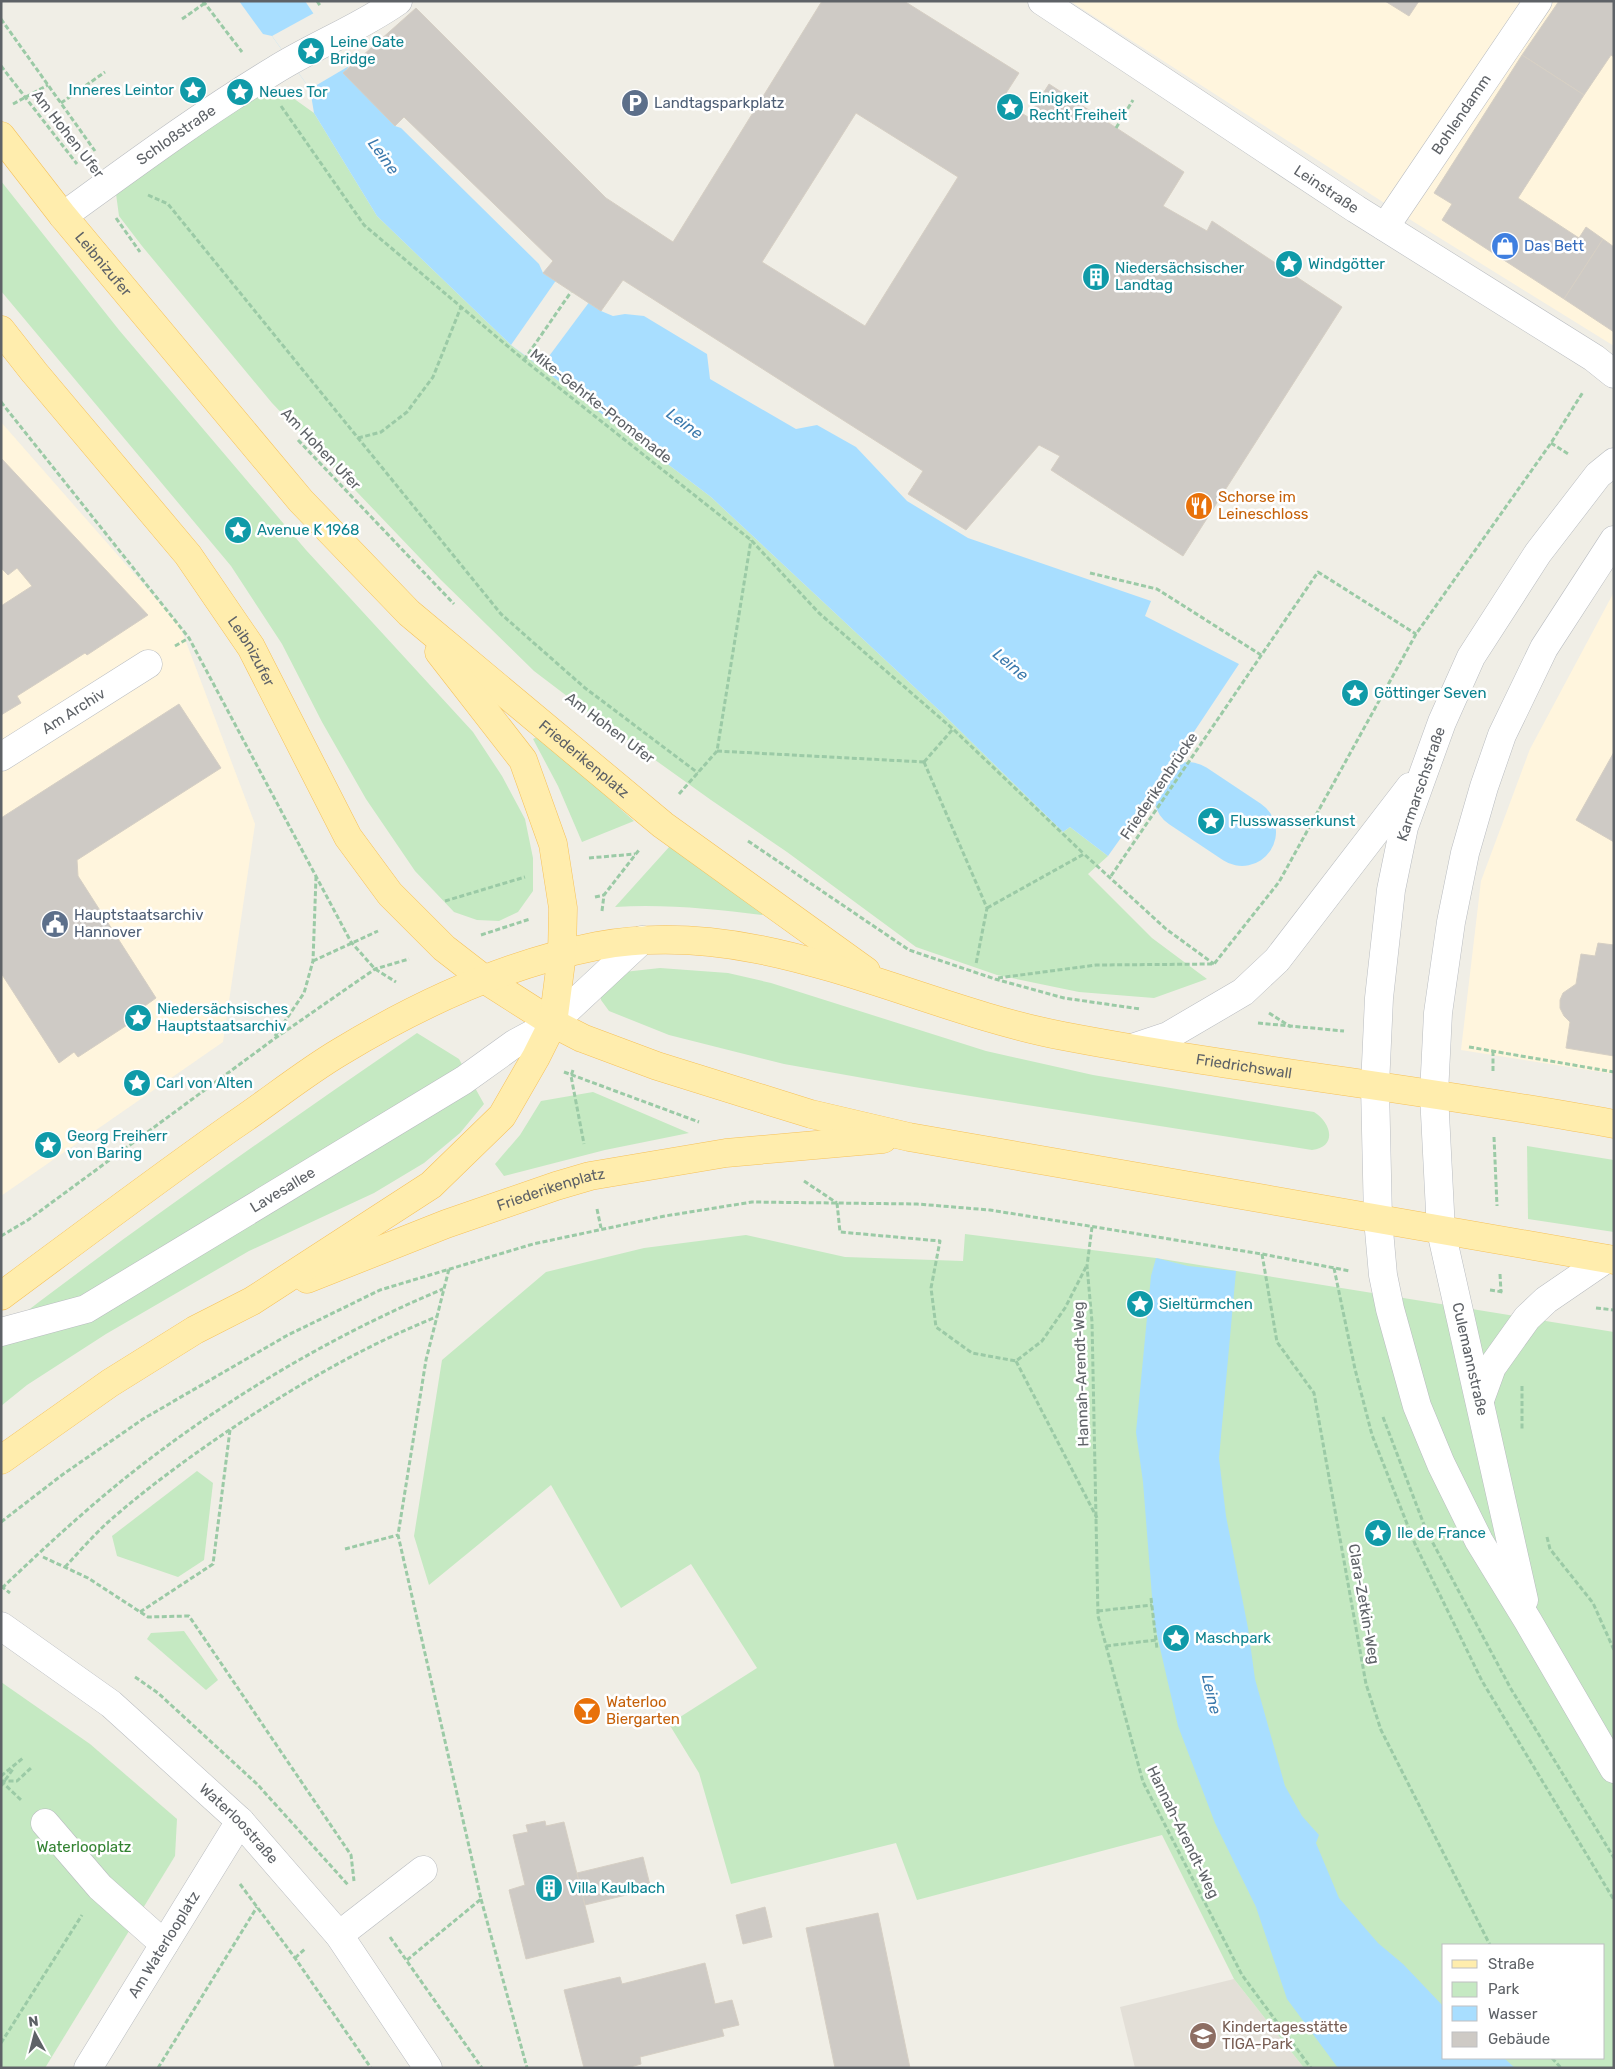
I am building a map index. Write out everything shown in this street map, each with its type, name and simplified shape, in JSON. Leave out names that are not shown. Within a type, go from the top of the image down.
[{"type":"main road","name":"Leibnizufer","points":[[1,136],[63,216],[301,501],[409,613]]},
{"type":"main road","name":"Leibnizufer","points":[[1,330],[34,372],[188,554],[251,646],[348,836],[390,894],[444,948],[484,979]]},
{"type":"main road","points":[[1,1460],[110,1383],[196,1330],[252,1301],[431,1185],[502,1116],[553,1023],[562,954],[563,908],[553,844],[523,760],[409,613]]},
{"type":"main road","name":"Friederikenplatz","points":[[409,613],[663,824],[880,981]]},
{"type":"main road","points":[[1,1296],[194,1154],[339,1052],[430,1004],[484,979],[562,954],[597,946],[642,940],[708,942],[780,953],[880,981]]},
{"type":"main road","points":[[484,979],[553,1023],[582,1038],[657,1066],[811,1114],[910,1137],[1610,1259]]},
{"type":"main road","name":"Friedrichswall","points":[[880,981],[936,1002],[1058,1035],[1376,1086],[1492,1102],[1614,1124]]},
{"type":"main road","name":"Friederikenplatz","points":[[252,1301],[446,1224],[590,1176],[741,1151],[910,1137]]},
{"type":"street","name":"Schloßstraße","points":[[63,216],[261,78],[381,13],[398,1]]},
{"type":"street","name":"Leinstraße","points":[[1042,1],[1385,227],[1594,358],[1611,372]]},
{"type":"street","name":"Bohlendamm","points":[[1385,227],[1538,1]]},
{"type":"street","name":"Karmarschstraße","points":[[1378,1219],[1376,1086],[1379,998],[1391,890],[1404,827],[1442,722],[1471,657],[1538,553],[1598,475],[1614,462]]},
{"type":"street","points":[[1434,1094],[1438,1012],[1450,922],[1465,853],[1484,787],[1502,736],[1544,648],[1614,540]]},
{"type":"street","name":"Am Archiv","points":[[1,757],[148,664]]},
{"type":"street","points":[[1132,1048],[1168,1036],[1243,992],[1270,966],[1306,924],[1426,766]]},
{"type":"street","points":[[553,1023],[642,940]]},
{"type":"street","name":"Lavesallee","points":[[1,1332],[86,1309],[464,1080],[514,1044],[553,1023]]},
{"type":"street","name":"Culemannstraße","points":[[1434,1094],[1441,1231],[1528,1620]]},
{"type":"street","name":"Culemannstraße","points":[[1378,1219],[1383,1274],[1390,1309],[1417,1406],[1441,1464],[1479,1541],[1528,1620],[1614,1769]]},
{"type":"street","points":[[1480,1400],[1492,1367],[1527,1318],[1546,1300],[1610,1259]]},
{"type":"street","name":"Waterloostraße","points":[[1,1626],[111,1704],[240,1821],[339,1936],[428,2068]]},
{"type":"street","name":"Am Waterlooplatz","points":[[88,2068],[240,1821]]},
{"type":"street","points":[[44,1823],[100,1887],[164,1944]]},
{"type":"street","points":[[339,1936],[423,1870]]},
{"type":"path","points":[[182,19],[204,2],[236,43]]},
{"type":"path","points":[[1,19],[61,103],[106,185],[168,204],[501,614],[585,688],[698,772]]},
{"type":"path","name":"Am Hohen Ufer","points":[[1,66],[26,98],[106,185],[145,258]]},
{"type":"path","points":[[61,103],[105,72]]},
{"type":"path","name":"Mike-Gehrke-Promenade","points":[[261,78],[364,225],[524,360],[751,540],[819,613],[953,729],[1096,867],[1111,876],[1166,929]]},
{"type":"path","points":[[9,106],[48,85]]},
{"type":"path","points":[[1116,128],[1130,105]]},
{"type":"path","points":[[524,360],[571,292]]},
{"type":"path","points":[[358,438],[380,432],[407,412],[432,377],[461,307]]},
{"type":"path","points":[[995,979],[1096,965],[1214,964],[1279,882],[1416,634],[1551,443],[1587,385],[1611,372]]},
{"type":"path","points":[[1,402],[189,638],[351,942],[375,969],[430,1004]]},
{"type":"path","name":"Am Hohen Ufer","points":[[295,437],[459,609]]},
{"type":"path","points":[[671,789],[679,795],[717,750],[751,540]]},
{"type":"path","name":"Friederikenbrücke","points":[[1111,876],[1318,572],[1416,634]]},
{"type":"path","points":[[1090,573],[1156,589],[1261,654]]},
{"type":"path","points":[[924,762],[953,729]]},
{"type":"path","points":[[717,750],[924,762]]},
{"type":"path","points":[[924,762],[987,908],[976,964]]},
{"type":"path","points":[[741,836],[910,950],[995,979],[1064,998],[1138,1009]]},
{"type":"path","points":[[1,1236],[36,1214],[274,1039],[375,969],[604,895],[636,854],[586,859],[444,901],[313,961]]},
{"type":"path","points":[[987,908],[1084,854]]},
{"type":"path","points":[[274,1039],[304,993],[313,961],[316,877]]},
{"type":"path","points":[[1501,1292],[1492,1102],[1493,1052],[1614,1072]]},
{"type":"path","points":[[536,1057],[571,1076]]},
{"type":"path","points":[[1,1522],[62,1475],[135,1425],[286,1336],[380,1290],[533,1244],[664,1216],[752,1202],[917,1204],[990,1210],[1262,1254],[1350,1271]]},
{"type":"path","points":[[838,1203],[840,1232],[940,1241],[931,1288],[936,1327],[972,1353],[1016,1361],[1042,1340],[1065,1308],[1087,1266]]},
{"type":"path","name":"Hannah-Arendt-Weg","points":[[1092,1226],[1087,1266],[1092,1322],[1098,1520],[1098,1611],[1106,1646],[1143,1782],[1242,1975],[1311,2068]]},
{"type":"path","name":"Clara-Zetkin-Weg","points":[[1262,1254],[1277,1342],[1314,1394],[1366,1684],[1381,1730],[1489,1944]]},
{"type":"path","points":[[449,1268],[426,1360],[398,1535],[481,1899],[526,2068]]},
{"type":"path","points":[[1334,1268],[1355,1369],[1372,1435],[1415,1544],[1482,1681],[1614,1900]]},
{"type":"path","points":[[1,1589],[43,1549],[123,1480],[219,1410],[277,1372],[337,1338],[393,1310],[444,1288]]},
{"type":"path","points":[[64,1567],[106,1524],[188,1459],[230,1429],[288,1391],[350,1355],[437,1316]]},
{"type":"path","name":"Hannah-Arendt-Weg","points":[[1016,1361],[1098,1520]]},
{"type":"path","points":[[1522,1380],[1522,1434]]},
{"type":"path","points":[[140,1612],[213,1564],[230,1429]]},
{"type":"path","points":[[1545,1532],[1550,1549],[1593,1602],[1614,1650]]},
{"type":"path","points":[[345,1549],[398,1535]]},
{"type":"path","points":[[43,1557],[88,1578],[148,1617],[189,1616],[351,1855]]},
{"type":"path","points":[[1151,1598],[1157,1649]]},
{"type":"path","points":[[1098,1611],[1152,1605]]},
{"type":"path","points":[[1106,1646],[1156,1640]]},
{"type":"path","points":[[1250,1643],[1263,1641]]},
{"type":"path","points":[[1,1776],[23,1758]]},
{"type":"path","points":[[1,1781],[17,1781],[32,1767]]},
{"type":"path","points":[[1,1786],[13,1769]]},
{"type":"path","points":[[219,1856],[296,1958],[371,2068]]},
{"type":"path","points":[[407,1960],[481,1899]]},
{"type":"path","points":[[158,2068],[257,1907]]},
{"type":"path","points":[[370,1911],[407,1960],[482,2068]]},
{"type":"path","points":[[1,2044],[83,1912]]},
{"type":"shaded area","points":[[1070,1],[1614,1],[1614,346],[1414,222]]},
{"type":"shaded area","points":[[1,422],[180,626],[255,824],[223,1042],[1,1196]]},
{"type":"shaded area","points":[[1614,592],[1614,1074],[1461,1050],[1481,881],[1530,749]]},
{"type":"shaded area","name":"Kindertagesstätte TIGA-Park","points":[[1234,1979],[1304,2068],[1135,2068],[1120,2007]]},
{"type":"green space","points":[[251,83],[293,98],[314,113],[377,216],[511,345],[711,497],[941,712],[1063,832],[1070,827],[1108,856],[1088,874],[1152,938],[1207,979],[1154,998],[1079,992],[997,975],[916,947],[787,852],[584,709],[534,671],[441,580],[272,403],[119,216],[114,179]]},
{"type":"green space","points":[[1,181],[119,330],[306,550],[473,732],[502,776],[525,819],[533,858],[533,891],[518,912],[499,921],[477,920],[454,912],[415,871],[366,799],[322,722],[282,644],[231,566],[1,291]]},
{"type":"green space","points":[[539,736],[634,821],[582,842],[558,786],[533,739]]},
{"type":"green space","points":[[670,846],[765,909],[762,915],[689,908],[615,907]]},
{"type":"green space","points":[[660,968],[728,973],[771,983],[986,1051],[1093,1075],[1314,1112],[1325,1122],[1328,1128],[1329,1139],[1320,1148],[1312,1150],[914,1087],[784,1064],[669,1035],[609,1011],[601,1000],[601,985],[615,973]]},
{"type":"green space","points":[[417,1033],[459,1059],[484,1104],[460,1133],[424,1163],[374,1193],[249,1251],[106,1334],[27,1385],[1,1406],[1,1331],[259,1142]]},
{"type":"green space","points":[[593,1092],[689,1133],[605,1150],[504,1176],[495,1164],[520,1135],[541,1101]]},
{"type":"green space","points":[[1527,1146],[1614,1160],[1614,1232],[1528,1219]]},
{"type":"green space","name":"Maschpark","points":[[965,1234],[1156,1258],[1614,1332],[1614,2068],[1304,2068],[1234,1979],[1162,1835],[917,1900],[896,1843],[731,1884],[699,1773],[669,1724],[757,1668],[691,1564],[621,1608],[551,1485],[429,1585],[414,1536],[442,1360],[546,1272],[644,1248],[746,1235],[845,1257],[963,1261]]},
{"type":"green space","points":[[197,1471],[213,1483],[204,1560],[178,1577],[117,1556],[112,1536]]},
{"type":"green space","points":[[184,1631],[218,1680],[206,1690],[147,1639],[151,1633]]},
{"type":"green space","name":"Waterlooplatz","points":[[1,1682],[90,1744],[177,1819],[175,1856],[45,2068],[1,2068]]},
{"type":"water","points":[[239,1],[305,1],[349,66],[344,73],[395,126],[401,128],[539,264],[543,273],[601,311],[613,316],[625,314],[644,316],[707,354],[710,379],[796,429],[817,425],[856,447],[907,501],[968,538],[1151,601],[1145,616],[1239,664],[1162,780],[1108,856],[1070,827],[1063,832],[941,712],[711,497],[511,345],[377,216],[314,113],[310,89],[272,36],[263,34]]},
{"type":"water","points":[[1156,1258],[1188,1266],[1236,1271],[1219,1458],[1226,1516],[1248,1628],[1255,1679],[1285,1786],[1302,1816],[1319,1835],[1316,1843],[1339,1898],[1378,1943],[1403,1964],[1442,2005],[1442,2059],[1505,2059],[1515,2068],[1338,2068],[1287,1999],[1256,1907],[1215,1823],[1178,1726],[1154,1622],[1143,1482],[1136,1432],[1151,1276]]},
{"type":"pier","name":"Leine Gate Bridge","points":[[314,13],[349,66],[310,89],[272,36]]},
{"type":"pier","points":[[557,279],[590,301],[541,367],[511,345]]},
{"type":"building","name":"Niedersächsischer Landtag","points":[[822,1],[904,1],[1019,73],[1001,101],[1028,117],[1049,84],[1184,172],[1163,206],[1207,231],[1212,221],[1342,307],[1183,556],[1051,470],[1060,456],[1039,445],[966,530],[908,494],[923,471],[623,280],[601,311],[543,273],[553,261],[404,117],[395,126],[343,73],[416,8],[606,198],[673,242]],"holes":[[[856,113],[958,177],[865,326],[762,262]]]},
{"type":"building","points":[[1385,1],[1419,1],[1409,16]]},
{"type":"building","points":[[1559,1],[1614,1],[1614,57],[1611,55],[1584,95],[1522,55]]},
{"type":"building","points":[[1522,55],[1584,95],[1518,198],[1579,238],[1586,227],[1603,239],[1564,299],[1442,220],[1452,204],[1434,193]]},
{"type":"building","points":[[1603,239],[1614,247],[1614,332],[1564,299]]},
{"type":"building","points":[[1,458],[148,615],[87,655],[85,653],[17,696],[21,703],[1,715],[1,606],[32,586],[17,568],[8,575],[1,568]]},
{"type":"building","name":"Hauptstaatsarchiv Hannover","points":[[179,704],[221,768],[77,860],[78,876],[156,998],[142,1008],[146,1013],[78,1057],[74,1052],[59,1063],[1,973],[1,818]]},
{"type":"building","points":[[1614,752],[1614,842],[1576,820]]},
{"type":"building","points":[[1598,943],[1614,945],[1614,1056],[1566,1048],[1570,1022],[1560,1008],[1560,1000],[1563,993],[1576,984],[1581,954],[1595,956]]},
{"type":"building","name":"Villa Kaulbach","points":[[545,1821],[546,1826],[564,1822],[594,1942],[526,1959],[509,1890],[525,1885],[513,1835],[528,1832],[526,1825]]},
{"type":"building","points":[[643,1857],[651,1889],[585,1905],[577,1873]]},
{"type":"building","points":[[765,1907],[772,1937],[743,1944],[736,1915]]},
{"type":"building","points":[[878,1913],[910,2068],[835,2068],[806,1928]]},
{"type":"building","points":[[705,1963],[715,2004],[732,2000],[739,2025],[722,2029],[724,2036],[640,2057],[641,2064],[627,2068],[584,2068],[564,1990],[620,1977],[622,1984]]},
{"type":"waterway","name":"Leine","points":[[1188,796],[1242,832]]},
{"type":"place","name":"Leine Gate Bridge","points":[[311,51]]},
{"type":"place","name":"Inneres Leintor","points":[[193,90]]},
{"type":"place","name":"Neues Tor","points":[[240,92]]},
{"type":"place","name":"Landtagsparkplatz","points":[[635,103]]},
{"type":"place","name":"Einigkeit Recht Freiheit","points":[[1010,107]]},
{"type":"place","name":"Das Bett","points":[[1505,246]]},
{"type":"place","name":"Windgötter","points":[[1289,264]]},
{"type":"place","name":"Niedersächsischer Landtag","points":[[1096,277]]},
{"type":"place","name":"Schorse im Leineschloss","points":[[1199,506]]},
{"type":"place","name":"Avenue K 1968","points":[[238,530]]},
{"type":"place","name":"Göttinger Seven","points":[[1355,693]]},
{"type":"place","name":"Flusswasserkunst","points":[[1211,821]]},
{"type":"place","name":"Hauptstaatsarchiv Hannover","points":[[55,924]]},
{"type":"place","name":"Niedersächsisches Hauptstaatsarchiv","points":[[138,1018]]},
{"type":"place","name":"Carl von Alten","points":[[137,1083]]},
{"type":"place","name":"Georg Freiherr von Baring","points":[[48,1145]]},
{"type":"place","name":"Sieltürmchen","points":[[1140,1304]]},
{"type":"place","name":"Ile de France","points":[[1378,1533]]},
{"type":"place","name":"Maschpark","points":[[1176,1638]]},
{"type":"place","name":"Waterloo Biergarten","points":[[587,1711]]},
{"type":"place","name":"Villa Kaulbach","points":[[549,1888]]},
{"type":"place","name":"Kindertagesstätte TIGA-Park","points":[[1203,2036]]}]
